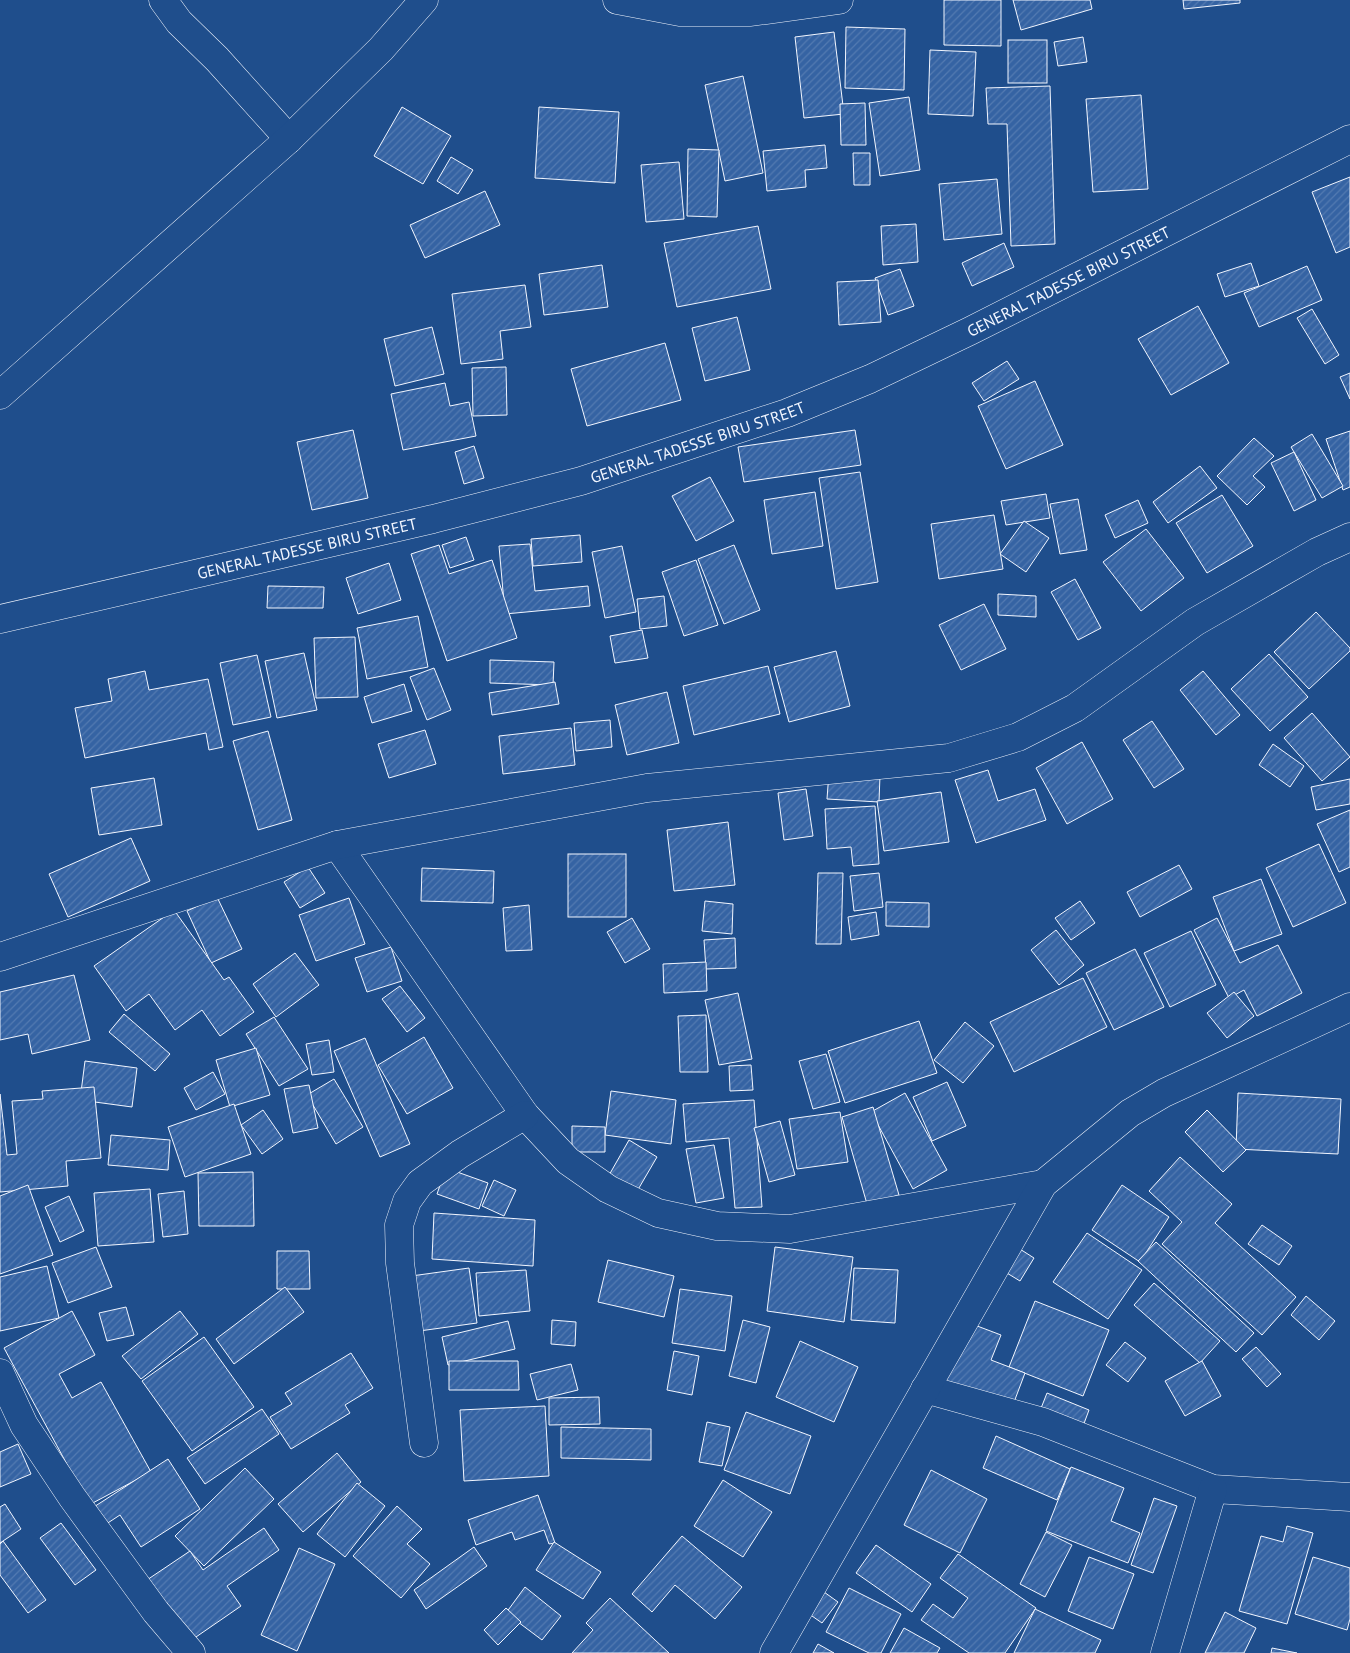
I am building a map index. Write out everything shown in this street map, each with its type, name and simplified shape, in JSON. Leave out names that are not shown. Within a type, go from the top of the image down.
[{"type":"street","points":[[163,0],[179,22],[217,59],[289,139]]},
{"type":"street","points":[[0,395],[289,139],[381,50],[424,0]]},
{"type":"street","points":[[617,0],[680,12],[751,12],[839,0]]},
{"type":"street","name":"GENERAL TADESSE BIRU STREET","points":[[0,619],[433,519],[581,481],[787,413],[870,379],[970,331],[1350,139]]},
{"type":"street","points":[[0,956],[337,845],[647,788],[949,758],[1009,740],[1075,708],[1195,622],[1317,552],[1350,537]]},
{"type":"street","points":[[337,845],[526,1115],[568,1161],[608,1189],[658,1213],[717,1226],[790,1229],[1043,1184]]},
{"type":"street","points":[[774,1653],[1043,1184],[1130,1113],[1164,1093],[1350,1007]]},
{"type":"street","points":[[424,1443],[400,1262],[399,1225],[407,1201],[420,1184],[460,1154],[526,1115]]},
{"type":"street","points":[[0,1373],[24,1425],[72,1497],[156,1612],[191,1653]]},
{"type":"street","points":[[925,1389],[1043,1422],[1213,1489],[1350,1497]]},
{"type":"street","points":[[1165,1653],[1213,1489]]},
{"type":"building","points":[[944,0],[1001,0],[1001,46],[944,45]]},
{"type":"building","points":[[1013,0],[1090,0],[1092,9],[1021,30]]},
{"type":"building","points":[[1183,0],[1240,0],[1240,3],[1184,9]]},
{"type":"building","points":[[846,27],[905,29],[904,90],[845,88]]},
{"type":"building","points":[[834,32],[844,114],[804,118],[795,37]]},
{"type":"building","points":[[1083,37],[1087,62],[1058,66],[1054,42]]},
{"type":"building","points":[[1008,40],[1047,40],[1047,83],[1008,83]]},
{"type":"building","points":[[930,50],[976,52],[973,116],[928,114]]},
{"type":"building","points":[[743,76],[763,173],[725,181],[705,85]]},
{"type":"building","points":[[1050,86],[1055,244],[1011,246],[1007,124],[988,124],[986,88]]},
{"type":"building","points":[[1141,95],[1148,189],[1093,192],[1086,99]]},
{"type":"building","points":[[909,97],[920,170],[880,176],[869,103]]},
{"type":"building","points":[[865,103],[866,145],[841,145],[840,104]]},
{"type":"building","points":[[402,107],[451,136],[423,184],[374,156]]},
{"type":"building","points":[[539,107],[619,112],[615,183],[535,178]]},
{"type":"building","points":[[825,145],[827,168],[805,170],[806,187],[767,191],[763,151]]},
{"type":"building","points":[[688,149],[719,150],[717,217],[687,216]]},
{"type":"building","points":[[853,153],[870,153],[870,185],[854,185]]},
{"type":"building","points":[[451,157],[473,170],[458,194],[437,181]]},
{"type":"building","points":[[679,162],[684,219],[646,222],[641,165]]},
{"type":"building","points":[[1350,177],[1350,247],[1336,253],[1312,192]]},
{"type":"building","points":[[997,179],[1002,234],[944,240],[939,184]]},
{"type":"building","points":[[485,191],[500,225],[425,258],[410,225]]},
{"type":"building","points":[[916,224],[918,262],[883,265],[881,226]]},
{"type":"building","points":[[758,226],[771,289],[677,307],[664,243]]},
{"type":"building","points":[[1004,243],[1014,267],[972,286],[962,263]]},
{"type":"building","points":[[1251,263],[1259,286],[1225,297],[1217,274]]},
{"type":"building","points":[[602,265],[608,307],[544,315],[539,274]]},
{"type":"building","points":[[1307,266],[1322,300],[1259,327],[1244,293]]},
{"type":"building","points":[[900,269],[914,306],[888,315],[875,278]]},
{"type":"building","points":[[878,280],[881,322],[839,325],[837,282]]},
{"type":"building","points":[[525,285],[531,327],[500,331],[503,359],[461,364],[452,294]]},
{"type":"building","points":[[1198,306],[1229,363],[1171,395],[1138,339]]},
{"type":"building","points":[[1312,309],[1339,355],[1325,364],[1297,318]]},
{"type":"building","points":[[737,317],[750,370],[705,381],[692,328]]},
{"type":"building","points":[[432,327],[444,374],[395,386],[384,339]]},
{"type":"building","points":[[665,343],[681,400],[587,426],[571,369]]},
{"type":"building","points":[[1007,361],[1019,379],[984,401],[972,383]]},
{"type":"building","points":[[506,367],[507,415],[473,416],[472,368]]},
{"type":"building","points":[[1350,373],[1350,399],[1340,377]]},
{"type":"building","points":[[1035,381],[1063,445],[1006,469],[978,406]]},
{"type":"building","points":[[445,383],[450,406],[469,402],[476,436],[403,450],[391,394]]},
{"type":"building","points":[[353,430],[368,498],[312,510],[297,442]]},
{"type":"building","points":[[855,430],[861,465],[744,482],[738,447]]},
{"type":"building","points":[[1350,431],[1350,487],[1343,490],[1326,439]]},
{"type":"building","points":[[1312,434],[1343,486],[1322,498],[1291,447]]},
{"type":"building","points":[[1254,438],[1274,456],[1253,476],[1265,487],[1247,505],[1217,476]]},
{"type":"building","points":[[474,446],[484,478],[464,484],[455,452]]},
{"type":"building","points":[[1294,452],[1316,500],[1294,511],[1271,463]]},
{"type":"building","points":[[1200,466],[1217,488],[1168,523],[1153,502]]},
{"type":"building","points":[[860,472],[878,582],[836,589],[819,478]]},
{"type":"building","points":[[710,477],[734,521],[696,541],[672,496]]},
{"type":"building","points":[[815,492],[823,546],[772,554],[764,500]]},
{"type":"building","points":[[1046,494],[1050,518],[1006,525],[1001,501]]},
{"type":"building","points":[[1222,495],[1253,546],[1207,573],[1176,523]]},
{"type":"building","points":[[1078,499],[1087,550],[1060,554],[1050,504]]},
{"type":"building","points":[[1138,500],[1148,523],[1115,538],[1105,515]]},
{"type":"building","points":[[994,515],[1003,569],[939,579],[931,524]]},
{"type":"building","points":[[1024,521],[1049,538],[1026,572],[1000,554]]},
{"type":"building","points":[[1146,529],[1184,578],[1141,611],[1103,562]]},
{"type":"building","points":[[580,535],[582,562],[533,566],[531,539]]},
{"type":"building","points":[[466,537],[474,560],[450,568],[442,545]]},
{"type":"building","points":[[530,544],[535,591],[588,586],[590,606],[505,614],[499,546]]},
{"type":"building","points":[[439,545],[449,574],[492,560],[517,638],[447,661],[411,554]]},
{"type":"building","points":[[734,545],[760,610],[724,624],[698,559]]},
{"type":"building","points":[[622,546],[636,612],[605,618],[592,552]]},
{"type":"building","points":[[696,560],[718,625],[684,636],[662,572]]},
{"type":"building","points":[[389,563],[401,600],[358,614],[346,578]]},
{"type":"building","points":[[1075,579],[1101,628],[1078,640],[1051,592]]},
{"type":"building","points":[[268,586],[324,587],[323,608],[267,608]]},
{"type":"building","points":[[998,594],[1036,596],[1036,617],[998,615]]},
{"type":"building","points":[[664,596],[667,626],[640,629],[637,599]]},
{"type":"building","points":[[984,604],[1006,649],[961,670],[939,625]]},
{"type":"building","points":[[1316,612],[1350,648],[1350,651],[1309,689],[1274,652]]},
{"type":"building","points":[[418,616],[428,667],[367,679],[357,628]]},
{"type":"building","points":[[642,630],[648,658],[615,663],[610,636]]},
{"type":"building","points":[[355,637],[358,697],[316,698],[314,638]]},
{"type":"building","points":[[836,651],[850,706],[789,722],[774,667]]},
{"type":"building","points":[[304,653],[317,710],[277,718],[265,661]]},
{"type":"building","points":[[1269,654],[1308,697],[1270,731],[1231,689]]},
{"type":"building","points":[[257,655],[271,717],[233,725],[220,663]]},
{"type":"building","points":[[490,660],[554,662],[553,685],[490,683]]},
{"type":"building","points":[[768,666],[780,714],[694,735],[683,686]]},
{"type":"building","points":[[434,668],[451,710],[427,720],[410,677]]},
{"type":"building","points":[[145,671],[149,690],[208,679],[223,747],[209,750],[206,733],[85,758],[75,708],[112,701],[108,679]]},
{"type":"building","points":[[1203,671],[1240,715],[1216,735],[1180,690]]},
{"type":"building","points":[[555,682],[559,704],[492,715],[489,693]]},
{"type":"building","points":[[404,684],[412,711],[372,723],[364,697]]},
{"type":"building","points":[[667,692],[679,743],[627,755],[615,705]]},
{"type":"building","points":[[1312,713],[1350,757],[1322,781],[1284,738]]},
{"type":"building","points":[[610,720],[612,747],[576,751],[574,723]]},
{"type":"building","points":[[1152,721],[1184,769],[1154,788],[1123,740]]},
{"type":"building","points":[[571,728],[575,765],[503,774],[499,736]]},
{"type":"building","points":[[425,730],[436,764],[389,778],[378,744]]},
{"type":"building","points":[[268,731],[292,820],[258,830],[233,741]]},
{"type":"building","points":[[1082,742],[1113,799],[1067,824],[1036,768]]},
{"type":"building","points":[[1273,744],[1304,766],[1290,787],[1259,765]]},
{"type":"building","points":[[988,770],[998,801],[1035,789],[1046,820],[976,843],[955,780]]},
{"type":"building","points":[[829,772],[880,775],[879,802],[827,799]]},
{"type":"building","points":[[154,778],[162,825],[99,835],[91,788]]},
{"type":"building","points":[[1350,779],[1350,804],[1316,810],[1311,787]]},
{"type":"building","points":[[806,789],[813,836],[784,840],[778,793]]},
{"type":"building","points":[[941,792],[949,842],[884,851],[877,801]]},
{"type":"building","points":[[875,806],[879,864],[853,866],[851,847],[827,849],[825,809]]},
{"type":"building","points":[[1350,810],[1350,867],[1339,872],[1317,824]]},
{"type":"building","points":[[728,822],[735,885],[674,891],[667,830]]},
{"type":"building","points":[[131,838],[150,881],[68,917],[49,874]]},
{"type":"building","points":[[1319,844],[1346,903],[1293,927],[1266,868]]},
{"type":"building","points":[[568,854],[626,854],[626,917],[568,917]]},
{"type":"building","points":[[1179,865],[1192,889],[1140,917],[1127,892]]},
{"type":"building","points":[[308,867],[325,893],[300,908],[284,882]]},
{"type":"building","points":[[422,868],[494,871],[493,903],[421,901]]},
{"type":"building","points":[[818,873],[843,873],[841,944],[816,944]]},
{"type":"building","points":[[879,873],[883,907],[854,911],[850,876]]},
{"type":"building","points":[[1261,879],[1282,934],[1234,951],[1213,897]]},
{"type":"building","points":[[217,897],[242,949],[211,963],[187,911]]},
{"type":"building","points":[[349,898],[365,944],[316,961],[299,915]]},
{"type":"building","points":[[705,901],[733,904],[732,934],[702,931]]},
{"type":"building","points":[[1080,901],[1095,923],[1071,940],[1055,918]]},
{"type":"building","points":[[886,902],[929,903],[929,927],[886,926]]},
{"type":"building","points":[[529,905],[532,950],[506,951],[503,908]]},
{"type":"building","points":[[174,910],[224,980],[229,977],[254,1012],[220,1036],[202,1010],[175,1030],[149,994],[126,1011],[94,966]]},
{"type":"building","points":[[876,912],[879,935],[851,940],[848,917]]},
{"type":"building","points":[[632,918],[650,949],[625,963],[607,932]]},
{"type":"building","points":[[1217,918],[1240,963],[1278,945],[1302,993],[1257,1016],[1244,990],[1229,998],[1194,930]]},
{"type":"building","points":[[1056,930],[1084,965],[1059,985],[1031,950]]},
{"type":"building","points":[[1191,931],[1216,985],[1170,1007],[1144,953]]},
{"type":"building","points":[[735,938],[736,968],[706,969],[704,940]]},
{"type":"building","points":[[391,947],[402,981],[367,992],[355,958]]},
{"type":"building","points":[[1135,949],[1164,1007],[1114,1030],[1086,973]]},
{"type":"building","points":[[295,953],[319,985],[276,1017],[253,984]]},
{"type":"building","points":[[706,962],[707,991],[664,993],[663,964]]},
{"type":"building","points":[[74,975],[90,1040],[32,1054],[28,1034],[0,1040],[0,992]]},
{"type":"building","points":[[1083,978],[1107,1027],[1014,1072],[990,1022]]},
{"type":"building","points":[[400,986],[425,1018],[407,1032],[382,999]]},
{"type":"building","points":[[1234,992],[1254,1016],[1227,1038],[1207,1013]]},
{"type":"building","points":[[738,993],[752,1059],[719,1065],[705,1000]]},
{"type":"building","points":[[124,1014],[170,1054],[155,1071],[109,1032]]},
{"type":"building","points":[[706,1015],[708,1072],[680,1072],[678,1016]]},
{"type":"building","points":[[274,1017],[308,1069],[279,1086],[246,1034]]},
{"type":"building","points":[[919,1021],[937,1073],[845,1103],[828,1051]]},
{"type":"building","points":[[965,1022],[994,1046],[963,1083],[934,1060]]},
{"type":"building","points":[[424,1037],[453,1088],[407,1114],[378,1065]]},
{"type":"building","points":[[365,1038],[410,1144],[380,1157],[334,1051]]},
{"type":"building","points":[[329,1040],[334,1072],[312,1075],[306,1044]]},
{"type":"building","points":[[256,1048],[270,1095],[230,1107],[216,1060]]},
{"type":"building","points":[[826,1054],[840,1102],[813,1109],[799,1061]]},
{"type":"building","points":[[85,1061],[137,1068],[132,1107],[80,1100]]},
{"type":"building","points":[[751,1065],[753,1090],[730,1091],[729,1066]]},
{"type":"building","points":[[213,1072],[225,1094],[196,1110],[184,1088]]},
{"type":"building","points":[[334,1079],[363,1127],[336,1144],[307,1095]]},
{"type":"building","points":[[947,1082],[966,1126],[932,1141],[913,1097]]},
{"type":"building","points":[[309,1085],[318,1128],[293,1133],[284,1089]]},
{"type":"building","points":[[94,1087],[101,1158],[66,1161],[68,1186],[0,1192],[0,1094],[7,1155],[17,1154],[12,1101],[43,1099],[42,1091]]},
{"type":"building","points":[[611,1091],[676,1100],[671,1144],[605,1135]]},
{"type":"building","points":[[905,1093],[947,1170],[913,1189],[871,1112]]},
{"type":"building","points":[[1238,1093],[1341,1099],[1338,1154],[1236,1149]]},
{"type":"building","points":[[754,1100],[762,1207],[735,1208],[729,1138],[686,1142],[683,1104]]},
{"type":"building","points":[[234,1104],[251,1154],[185,1177],[168,1127]]},
{"type":"building","points":[[873,1107],[899,1195],[867,1204],[842,1117]]},
{"type":"building","points":[[263,1110],[283,1139],[262,1154],[241,1125]]},
{"type":"building","points":[[1207,1110],[1246,1150],[1223,1172],[1185,1132]]},
{"type":"building","points":[[840,1112],[848,1162],[797,1169],[789,1119]]},
{"type":"building","points":[[780,1121],[795,1175],[769,1182],[754,1128]]},
{"type":"building","points":[[572,1126],[605,1127],[605,1152],[572,1152]]},
{"type":"building","points":[[111,1135],[170,1140],[168,1170],[108,1165]]},
{"type":"building","points":[[629,1140],[657,1157],[636,1193],[608,1177]]},
{"type":"building","points":[[714,1145],[724,1198],[696,1203],[686,1149]]},
{"type":"building","points":[[1180,1157],[1232,1204],[1215,1223],[1296,1297],[1262,1335],[1162,1244],[1182,1222],[1149,1191]]},
{"type":"building","points":[[446,1168],[488,1183],[479,1209],[437,1194]]},
{"type":"building","points":[[253,1172],[254,1226],[199,1226],[198,1173]]},
{"type":"building","points":[[494,1180],[516,1190],[504,1216],[482,1206]]},
{"type":"building","points":[[28,1185],[53,1255],[0,1274],[0,1196]]},
{"type":"building","points":[[1122,1185],[1169,1217],[1140,1262],[1092,1230]]},
{"type":"building","points":[[150,1189],[154,1242],[98,1246],[94,1193]]},
{"type":"building","points":[[184,1191],[188,1234],[163,1237],[158,1194]]},
{"type":"building","points":[[69,1196],[84,1231],[60,1242],[45,1207]]},
{"type":"building","points":[[434,1213],[535,1220],[533,1266],[432,1259]]},
{"type":"building","points":[[1262,1225],[1292,1246],[1279,1265],[1248,1244]]},
{"type":"building","points":[[1087,1233],[1142,1270],[1108,1319],[1053,1282]]},
{"type":"building","points":[[1156,1242],[1254,1333],[1236,1352],[1138,1261]]},
{"type":"building","points":[[1012,1244],[1034,1258],[1020,1281],[997,1267]]},
{"type":"building","points":[[96,1247],[112,1287],[68,1303],[52,1263]]},
{"type":"building","points":[[775,1247],[853,1257],[844,1322],[767,1311]]},
{"type":"building","points":[[277,1251],[309,1251],[310,1289],[277,1289]]},
{"type":"building","points":[[608,1260],[674,1276],[664,1317],[598,1302]]},
{"type":"building","points":[[47,1266],[59,1318],[0,1331],[0,1277]]},
{"type":"building","points":[[469,1268],[477,1323],[412,1332],[404,1277]]},
{"type":"building","points":[[854,1268],[898,1270],[895,1323],[851,1320]]},
{"type":"building","points":[[526,1270],[530,1311],[479,1316],[476,1273]]},
{"type":"building","points":[[1154,1283],[1220,1341],[1200,1363],[1134,1305]]},
{"type":"building","points":[[285,1287],[304,1312],[234,1364],[216,1339]]},
{"type":"building","points":[[680,1289],[732,1296],[725,1351],[672,1343]]},
{"type":"building","points":[[1306,1296],[1335,1321],[1319,1340],[1291,1315]]},
{"type":"building","points":[[1035,1301],[1109,1330],[1083,1396],[1009,1367]]},
{"type":"building","points":[[126,1307],[134,1335],[107,1341],[99,1313]]},
{"type":"building","points":[[72,1311],[95,1355],[59,1374],[72,1398],[101,1382],[151,1472],[89,1505],[4,1348]]},
{"type":"building","points":[[180,1311],[198,1334],[141,1379],[122,1356]]},
{"type":"building","points":[[552,1320],[576,1322],[575,1346],[551,1344]]},
{"type":"building","points":[[743,1320],[770,1327],[756,1383],[729,1376]]},
{"type":"building","points":[[508,1321],[515,1349],[448,1365],[442,1337]]},
{"type":"building","points":[[964,1321],[1001,1335],[991,1360],[1025,1373],[1008,1418],[937,1392]]},
{"type":"building","points":[[204,1337],[254,1407],[192,1451],[142,1381]]},
{"type":"building","points":[[800,1341],[858,1367],[834,1422],[776,1397]]},
{"type":"building","points":[[1125,1342],[1146,1358],[1128,1382],[1106,1365]]},
{"type":"building","points":[[1256,1347],[1281,1374],[1267,1387],[1242,1359]]},
{"type":"building","points":[[674,1351],[699,1356],[692,1395],[667,1390]]},
{"type":"building","points":[[351,1353],[373,1388],[345,1405],[350,1413],[291,1449],[270,1417],[292,1404],[285,1393]]},
{"type":"building","points":[[449,1361],[518,1361],[519,1390],[449,1390]]},
{"type":"building","points":[[1202,1361],[1221,1396],[1185,1416],[1165,1381]]},
{"type":"building","points":[[571,1364],[578,1390],[537,1400],[530,1374]]},
{"type":"building","points":[[1047,1393],[1089,1410],[1079,1437],[1036,1421]]},
{"type":"building","points":[[599,1397],[600,1424],[549,1425],[549,1398]]},
{"type":"building","points":[[545,1406],[549,1476],[464,1481],[460,1410]]},
{"type":"building","points":[[262,1409],[279,1434],[205,1484],[187,1458]]},
{"type":"building","points":[[746,1412],[811,1436],[790,1494],[724,1470]]},
{"type":"building","points":[[707,1422],[730,1427],[722,1466],[699,1462]]},
{"type":"building","points":[[561,1427],[651,1429],[651,1460],[561,1458]]},
{"type":"building","points":[[996,1436],[1070,1469],[1057,1500],[983,1468]]},
{"type":"building","points":[[18,1444],[31,1474],[0,1487],[0,1452]]},
{"type":"building","points":[[337,1453],[361,1482],[303,1532],[278,1504]]},
{"type":"building","points":[[168,1459],[200,1509],[141,1547],[120,1515],[94,1532],[83,1514]]},
{"type":"building","points":[[1071,1467],[1124,1488],[1111,1521],[1140,1533],[1128,1563],[1046,1531]]},
{"type":"building","points":[[245,1468],[274,1499],[204,1566],[175,1536]]},
{"type":"building","points":[[931,1470],[987,1499],[960,1553],[904,1525]]},
{"type":"building","points":[[723,1480],[772,1512],[743,1557],[694,1526]]},
{"type":"building","points":[[357,1483],[385,1506],[345,1557],[317,1534]]},
{"type":"building","points":[[538,1495],[555,1543],[549,1544],[544,1530],[515,1540],[512,1532],[476,1545],[468,1520]]},
{"type":"building","points":[[1154,1498],[1177,1506],[1153,1573],[1131,1565]]},
{"type":"building","points":[[5,1504],[21,1529],[0,1543],[0,1507]]},
{"type":"building","points":[[397,1506],[422,1529],[407,1544],[430,1564],[401,1598],[353,1556]]},
{"type":"building","points":[[61,1523],[96,1570],[75,1585],[40,1538]]},
{"type":"building","points":[[1287,1526],[1313,1533],[1287,1624],[1239,1611],[1261,1536],[1283,1542]]},
{"type":"building","points":[[264,1528],[279,1550],[227,1586],[241,1606],[180,1648],[138,1586],[190,1551],[203,1570]]},
{"type":"building","points":[[1046,1532],[1072,1545],[1045,1597],[1020,1584]]},
{"type":"building","points":[[682,1536],[742,1587],[715,1619],[675,1585],[652,1612],[632,1594]]},
{"type":"building","points":[[3,1541],[46,1600],[28,1613],[0,1575],[0,1544]]},
{"type":"building","points":[[554,1542],[601,1572],[583,1599],[536,1570]]},
{"type":"building","points":[[876,1545],[931,1584],[912,1612],[856,1573]]},
{"type":"building","points":[[474,1547],[487,1566],[426,1609],[414,1590]]},
{"type":"building","points":[[299,1548],[335,1564],[297,1651],[261,1635]]},
{"type":"building","points":[[958,1554],[1036,1608],[1005,1653],[969,1653],[921,1620],[933,1604],[953,1618],[968,1598],[940,1578]]},
{"type":"building","points":[[1089,1557],[1134,1574],[1113,1629],[1068,1611]]},
{"type":"building","points":[[1313,1557],[1350,1568],[1350,1619],[1347,1630],[1295,1614]]},
{"type":"building","points":[[525,1587],[561,1616],[542,1640],[506,1613]]},
{"type":"building","points":[[817,1587],[838,1602],[822,1623],[802,1609]]},
{"type":"building","points":[[849,1588],[901,1614],[881,1653],[869,1653],[826,1632]]},
{"type":"building","points":[[610,1598],[669,1653],[572,1653],[593,1630],[586,1623]]},
{"type":"building","points":[[506,1608],[521,1622],[498,1645],[484,1630]]},
{"type":"building","points":[[1035,1609],[1101,1640],[1095,1653],[1014,1653]]},
{"type":"building","points":[[1225,1612],[1256,1628],[1244,1653],[1205,1653]]},
{"type":"building","points":[[904,1628],[940,1648],[937,1653],[890,1653]]},
{"type":"building","points":[[818,1644],[834,1653],[813,1653]]},
{"type":"building","points":[[1272,1648],[1297,1653],[1271,1653]]}]
